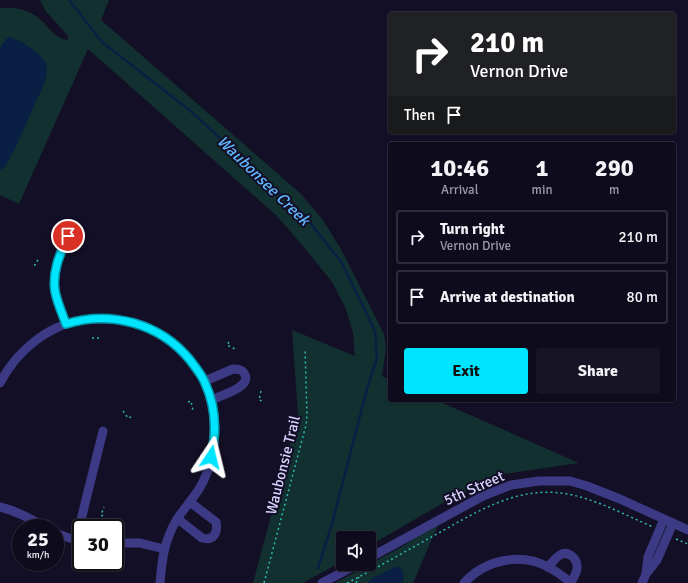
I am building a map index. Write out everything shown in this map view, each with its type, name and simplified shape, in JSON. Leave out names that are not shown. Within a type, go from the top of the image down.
[{"type":"street","points":[[66,324],[57,299],[54,277],[58,259],[68,236]]},
{"type":"street","points":[[0,383],[15,359],[28,346],[47,333],[66,324],[86,319],[107,318],[124,320],[143,326],[164,336],[187,357],[205,381],[211,400],[215,428],[214,442],[206,475],[170,532],[164,549],[160,583]]},
{"type":"street","points":[[205,381],[233,369],[238,369],[244,372],[246,378],[244,384],[238,389],[211,400]]},
{"type":"street","points":[[83,519],[103,431]]},
{"type":"street","name":"5th Street","points":[[376,554],[483,496],[511,485],[540,481],[570,482],[587,486],[620,499],[688,530]]},
{"type":"street","points":[[178,519],[202,538],[210,538],[216,533],[216,522],[190,502]]},
{"type":"street","points":[[0,506],[32,519]]},
{"type":"street","points":[[644,579],[648,557],[664,519]]},
{"type":"street","points":[[644,579],[656,560],[673,523]]},
{"type":"street","points":[[124,543],[140,543],[164,549]]},
{"type":"street","points":[[464,583],[483,568],[503,561],[523,559],[539,563],[548,567],[571,583],[578,569],[575,559],[571,555],[565,553],[554,560],[548,567]]},
{"type":"street","points":[[322,583],[345,571]]},
{"type":"path","points":[[34,265],[35,266],[39,258]]},
{"type":"path","points":[[92,338],[99,338],[100,340]]},
{"type":"path","points":[[229,342],[227,345],[236,349]]},
{"type":"path","name":"Waubonsie Trail","points":[[264,583],[306,425],[305,349]]},
{"type":"path","points":[[261,391],[259,400],[262,400]]},
{"type":"path","points":[[188,402],[191,401],[193,411]]},
{"type":"path","points":[[123,411],[128,418],[131,417]]},
{"type":"path","points":[[347,583],[488,506],[508,498],[528,494],[552,492],[574,496],[592,501],[655,528]]},
{"type":"path","points":[[103,516],[101,515],[104,507]]},
{"type":"path","points":[[674,538],[688,544]]},
{"type":"path","points":[[356,583],[359,577]]},
{"type":"green space","points":[[40,0],[109,0],[101,20],[301,194],[323,220],[342,251],[384,334],[386,348],[382,376],[388,379],[388,402],[441,402],[579,463],[504,474],[450,499],[376,542],[376,531],[336,531],[336,565],[303,583],[253,583],[298,414],[292,330],[355,356],[353,333],[346,309],[332,282],[277,216],[88,49],[19,204],[0,195],[0,8],[13,8],[29,12],[44,23],[57,36],[67,40],[68,36],[45,10]]},
{"type":"green space","points":[[441,518],[413,583],[335,583],[357,571],[376,571],[376,561],[405,545]]},
{"type":"water","points":[[10,37],[20,41],[37,53],[45,62],[47,72],[42,88],[18,143],[7,164],[0,170],[0,48],[6,39]]},
{"type":"water","points":[[397,566],[403,571],[403,583],[368,583],[371,579]]},
{"type":"waterway","name":"Waubonsee Creek","points":[[69,0],[102,42],[193,113],[304,215],[342,263],[375,331],[377,358],[368,385],[332,524],[318,568]]},
{"type":"route","points":[[68,236],[60,253],[54,277],[57,299],[66,324],[86,319],[107,318],[124,320],[152,330],[169,340],[177,347],[195,366],[205,381],[211,400],[215,428],[211,457]]}]
